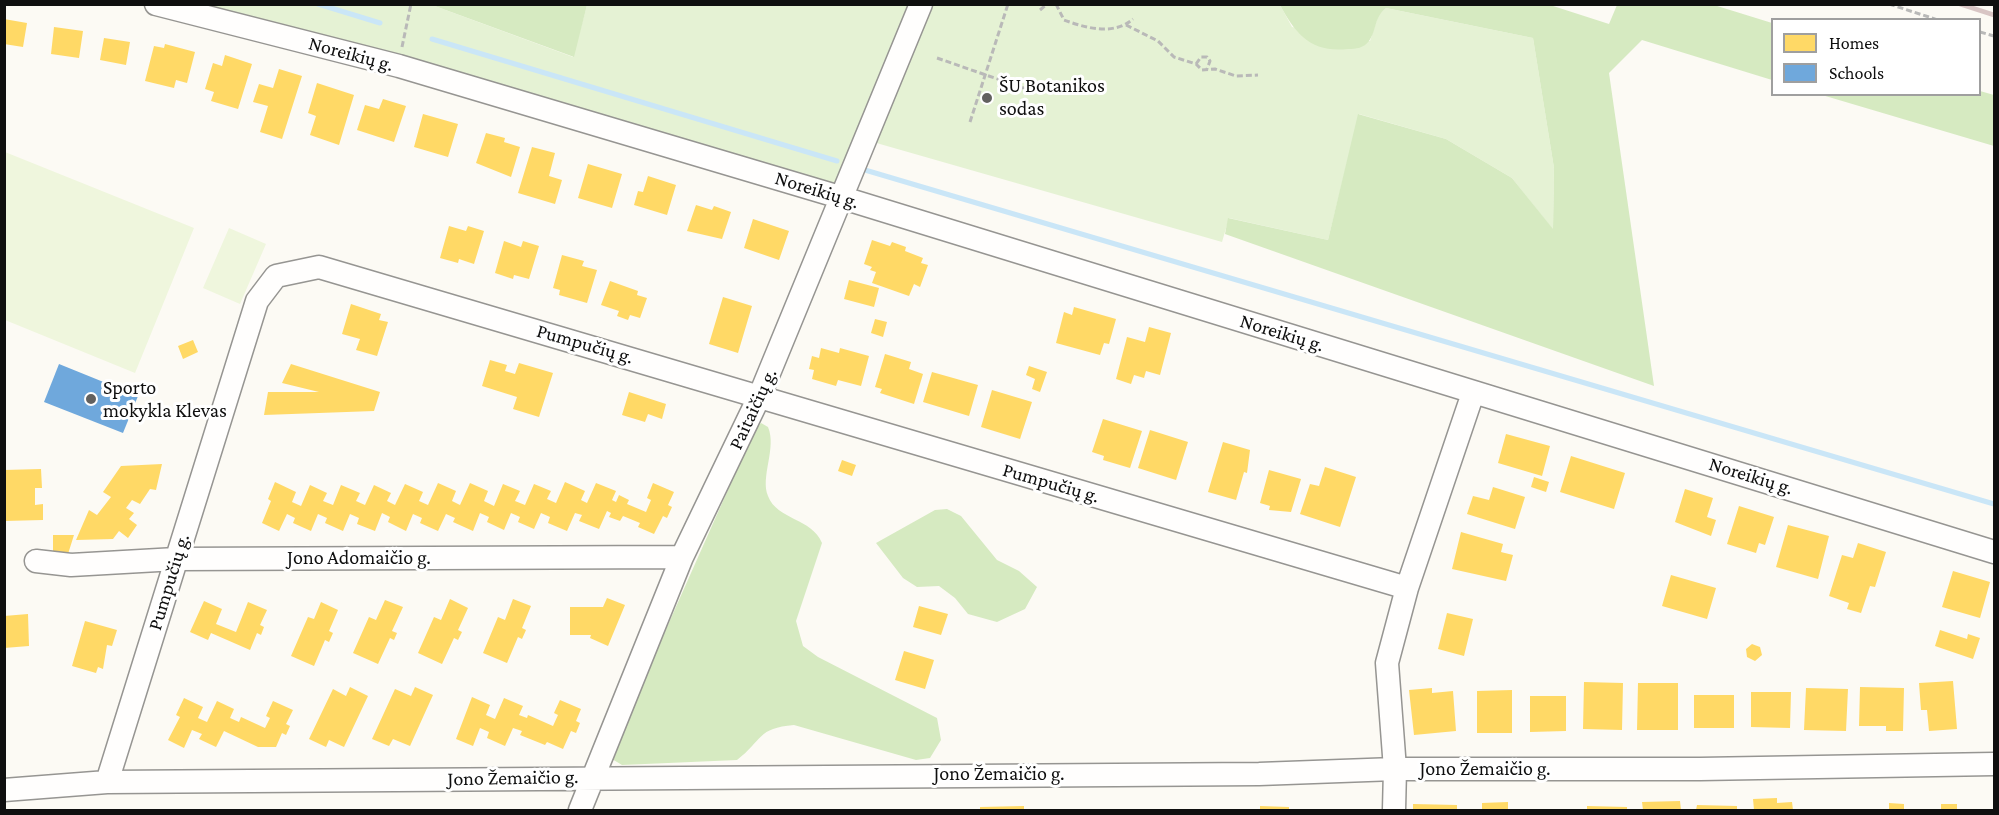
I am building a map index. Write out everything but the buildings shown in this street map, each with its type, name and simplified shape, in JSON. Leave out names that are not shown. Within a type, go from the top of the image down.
[{"type":"street","name":"Noreikių g.","points":[[156,4],[399,66],[843,198],[1995,552]]},
{"type":"street","name":"Paitaičių g.","points":[[580,810],[682,556],[760,395],[921,4]]},
{"type":"street","name":"Pumpučių g.","points":[[107,782],[243,339],[257,301],[276,276],[319,267],[760,395],[880,433],[1407,588]]},
{"type":"street","points":[[1394,810],[1395,769],[1387,663],[1407,588],[1473,393]]},
{"type":"street","name":"Jono Adomaičio g.","points":[[36,561],[71,566],[176,559],[682,556]]},
{"type":"street","name":"Jono Žemaičio g.","points":[[4,790],[107,782],[1259,774],[1395,769],[1700,770],[1995,764]]},
{"type":"path","points":[[399,66],[411,4]]},
{"type":"path","points":[[970,122],[1008,4]]},
{"type":"path","points":[[1040,10],[1047,4]]},
{"type":"path","points":[[1056,4],[1064,20],[1081,27],[1107,30],[1126,25],[1133,19]]},
{"type":"path","points":[[1075,4],[1081,4]]},
{"type":"path","points":[[1889,4],[1932,18]]},
{"type":"path","points":[[1126,25],[1158,41],[1174,57],[1196,64],[1202,70],[1207,69],[1236,76],[1258,75]]},
{"type":"path","points":[[1196,64],[1201,57],[1207,57],[1210,61],[1207,69]]},
{"type":"path","points":[[937,58],[1032,91]]},
{"type":"green space","points":[[185,5],[432,5],[573,57],[587,5],[1280,5],[1292,27],[1370,41],[1379,13],[1386,8],[1533,38],[1554,168],[1553,230],[1512,178],[1446,139],[1359,114],[1328,240],[1229,218],[1222,242],[859,138],[839,187]]},
{"type":"green space","points":[[432,5],[587,5],[574,57]]},
{"type":"green space","points":[[1280,5],[1550,5],[1609,24],[1617,5],[1714,5],[1771,23],[1771,80],[1642,40],[1609,73],[1654,386],[1225,234],[1228,218],[1328,240],[1358,114],[1446,139],[1512,178],[1553,229],[1554,168],[1533,38],[1386,8],[1379,15],[1372,37],[1365,45],[1357,48],[1324,48],[1306,40],[1292,25]]},
{"type":"green space","points":[[1981,91],[1994,95],[1994,146],[1825,96],[1981,96]]},
{"type":"green space","points":[[5,152],[194,228],[135,373],[5,320]]},
{"type":"green space","points":[[229,228],[266,244],[240,304],[203,288]]},
{"type":"green space","points":[[761,423],[768,427],[770,435],[766,488],[772,504],[811,528],[822,543],[796,621],[803,646],[818,657],[937,718],[941,740],[930,758],[916,760],[794,725],[767,732],[737,760],[622,765],[612,759],[611,753],[755,429]]},
{"type":"green space","points":[[947,509],[961,516],[997,560],[1019,571],[1037,587],[1025,609],[997,622],[968,614],[955,598],[939,586],[917,587],[903,578],[876,543],[935,510]]},
{"type":"waterway","points":[[318,4],[380,23]]},
{"type":"waterway","points":[[432,39],[837,161]]},
{"type":"waterway","points":[[865,170],[1994,504]]},
{"type":"railway","points":[[1960,4],[1994,15]]},
{"type":"place","name":"ŠU Botanikos sodas","points":[[987,98]]},
{"type":"place","name":"Sporto mokykla Klevas","points":[[91,399]]}]
